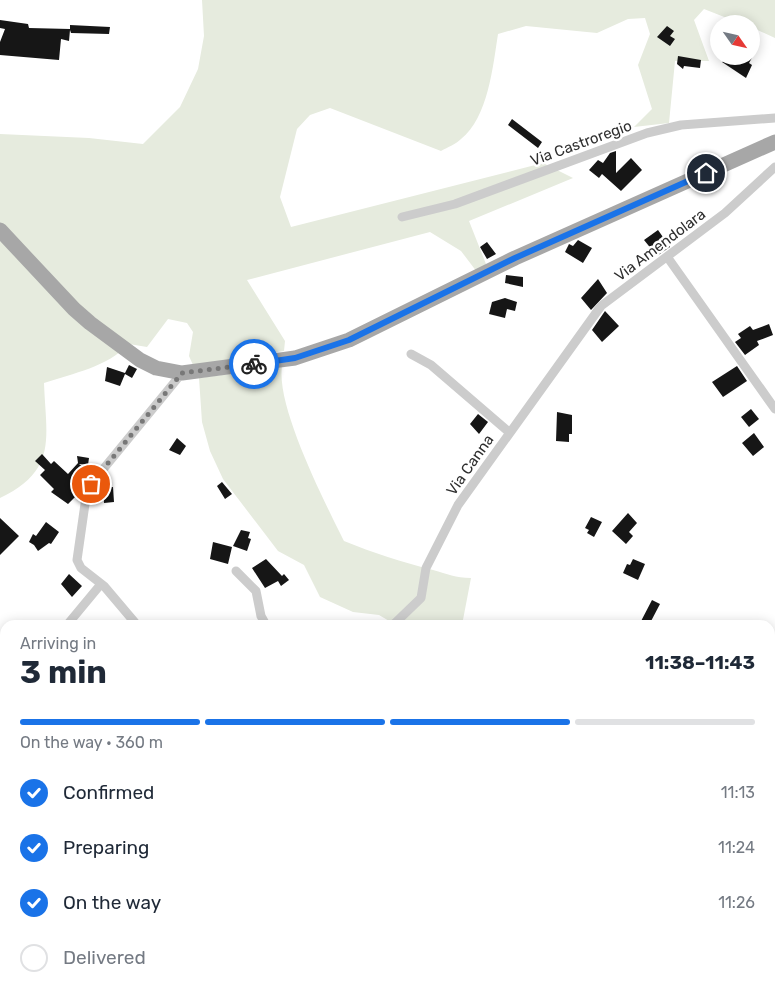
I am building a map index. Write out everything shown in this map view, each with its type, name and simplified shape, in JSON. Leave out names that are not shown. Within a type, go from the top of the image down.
[{"type":"main road","points":[[0,230],[74,309],[125,350],[156,368],[182,373],[295,358],[349,340],[515,258],[775,142]]},
{"type":"street","name":"Via Castroregio","points":[[402,217],[455,204],[647,133],[680,125],[775,118]]},
{"type":"street","name":"Via Amendolara","points":[[586,326],[601,306],[668,258],[725,213],[775,167]]},
{"type":"street","points":[[668,258],[775,409]]},
{"type":"street","name":"Via Canna","points":[[398,620],[421,598],[426,568],[458,505],[586,326]]},
{"type":"street","points":[[411,354],[431,365],[509,432]]},
{"type":"street","points":[[133,620],[101,584],[81,568],[77,560],[85,504],[91,484],[182,373]]},
{"type":"street","points":[[236,572],[256,591],[263,620]]},
{"type":"street","points":[[71,620],[101,584]]},
{"type":"shaded area","points":[[202,0],[775,0],[775,38],[760,31],[760,15],[719,15],[704,9],[694,20],[709,61],[675,61],[669,123],[634,127],[652,109],[638,65],[650,34],[645,18],[628,19],[597,33],[526,26],[498,34],[488,91],[477,118],[470,130],[461,139],[441,151],[330,108],[310,115],[297,129],[280,197],[291,227],[543,163],[573,178],[469,221],[486,264],[477,272],[461,251],[430,232],[247,280],[285,341],[284,351],[193,365],[189,356],[193,332],[187,323],[168,319],[147,347],[129,344],[100,364],[44,383],[46,436],[40,464],[32,476],[19,487],[0,498],[0,134],[89,138],[143,144],[180,107],[198,69],[204,36]]},
{"type":"shaded area","points":[[282,367],[282,384],[286,406],[294,430],[314,480],[344,541],[410,564],[456,577],[471,578],[463,620],[388,620],[379,615],[353,612],[320,597],[304,565],[278,551],[223,479],[210,451],[202,422],[199,378]]},
{"type":"building","points":[[0,20],[28,24],[29,28],[70,29],[70,25],[110,27],[109,34],[71,33],[70,30],[69,41],[61,39],[59,60],[0,55],[0,42],[5,29],[0,28]]},
{"type":"building","points":[[667,26],[674,31],[670,36],[675,39],[670,46],[657,37]]},
{"type":"building","points":[[678,56],[701,60],[700,68],[684,66],[683,69],[677,64]]},
{"type":"building","points":[[726,65],[752,65],[746,78]]},
{"type":"building","points":[[512,119],[542,142],[538,148],[508,125]]},
{"type":"building","points":[[616,151],[616,173],[631,158],[642,170],[621,191],[602,174],[599,178],[589,170],[598,160],[603,163],[610,153]]},
{"type":"building","points":[[658,230],[670,247],[657,256],[644,240]]},
{"type":"building","points":[[578,240],[592,248],[583,263],[565,252],[569,244],[573,246]]},
{"type":"building","points":[[487,242],[496,254],[487,259],[480,247]]},
{"type":"building","points":[[506,275],[523,277],[523,287],[505,283]]},
{"type":"building","points":[[598,279],[607,293],[591,310],[581,298]]},
{"type":"building","points":[[505,298],[517,302],[515,311],[507,309],[505,318],[489,314],[492,302]]},
{"type":"building","points":[[605,311],[619,326],[602,342],[592,330]]},
{"type":"building","points":[[769,324],[773,335],[757,341],[759,345],[745,355],[735,342],[741,338],[738,334],[750,326],[753,330]]},
{"type":"building","points":[[129,365],[137,369],[132,378],[125,374],[120,386],[105,381],[107,367],[125,373]]},
{"type":"building","points":[[737,366],[747,381],[723,397],[712,382]]},
{"type":"building","points":[[751,409],[759,419],[749,427],[741,417]]},
{"type":"building","points":[[557,412],[572,415],[572,434],[569,434],[569,442],[556,441]]},
{"type":"building","points":[[478,414],[488,422],[479,434],[470,424]]},
{"type":"building","points":[[754,433],[764,447],[753,456],[742,443]]},
{"type":"building","points":[[177,438],[186,446],[180,455],[169,450]]},
{"type":"building","points":[[42,454],[51,464],[54,461],[68,474],[78,463],[77,456],[89,458],[88,465],[79,464],[83,467],[73,478],[83,489],[68,504],[51,492],[54,489],[40,475],[45,470],[35,461]]},
{"type":"building","points":[[222,482],[232,494],[225,499],[217,486]]},
{"type":"building","points":[[113,487],[114,502],[104,503],[103,488]]},
{"type":"building","points":[[628,513],[637,523],[629,532],[633,536],[626,544],[612,531]]},
{"type":"building","points":[[591,517],[602,522],[594,537],[587,533],[589,530],[585,528]]},
{"type":"building","points":[[0,518],[19,536],[0,555]]},
{"type":"building","points":[[46,522],[59,532],[51,544],[49,543],[38,551],[29,542],[33,534],[36,536]]},
{"type":"building","points":[[241,530],[250,532],[248,538],[251,539],[247,551],[233,546]]},
{"type":"building","points":[[213,542],[232,547],[228,564],[210,559]]},
{"type":"building","points":[[266,559],[282,576],[284,574],[289,580],[281,586],[278,581],[265,588],[252,568]]},
{"type":"building","points":[[633,559],[645,564],[638,580],[623,573],[627,564],[630,565]]},
{"type":"building","points":[[69,574],[82,586],[72,597],[61,584]]},
{"type":"building","points":[[652,600],[660,604],[652,620],[642,620]]},
{"type":"way so far","points":[[91,484],[182,373],[254,364]]},
{"type":"route","points":[[254,364],[295,358],[349,340],[515,258],[706,173]]}]
